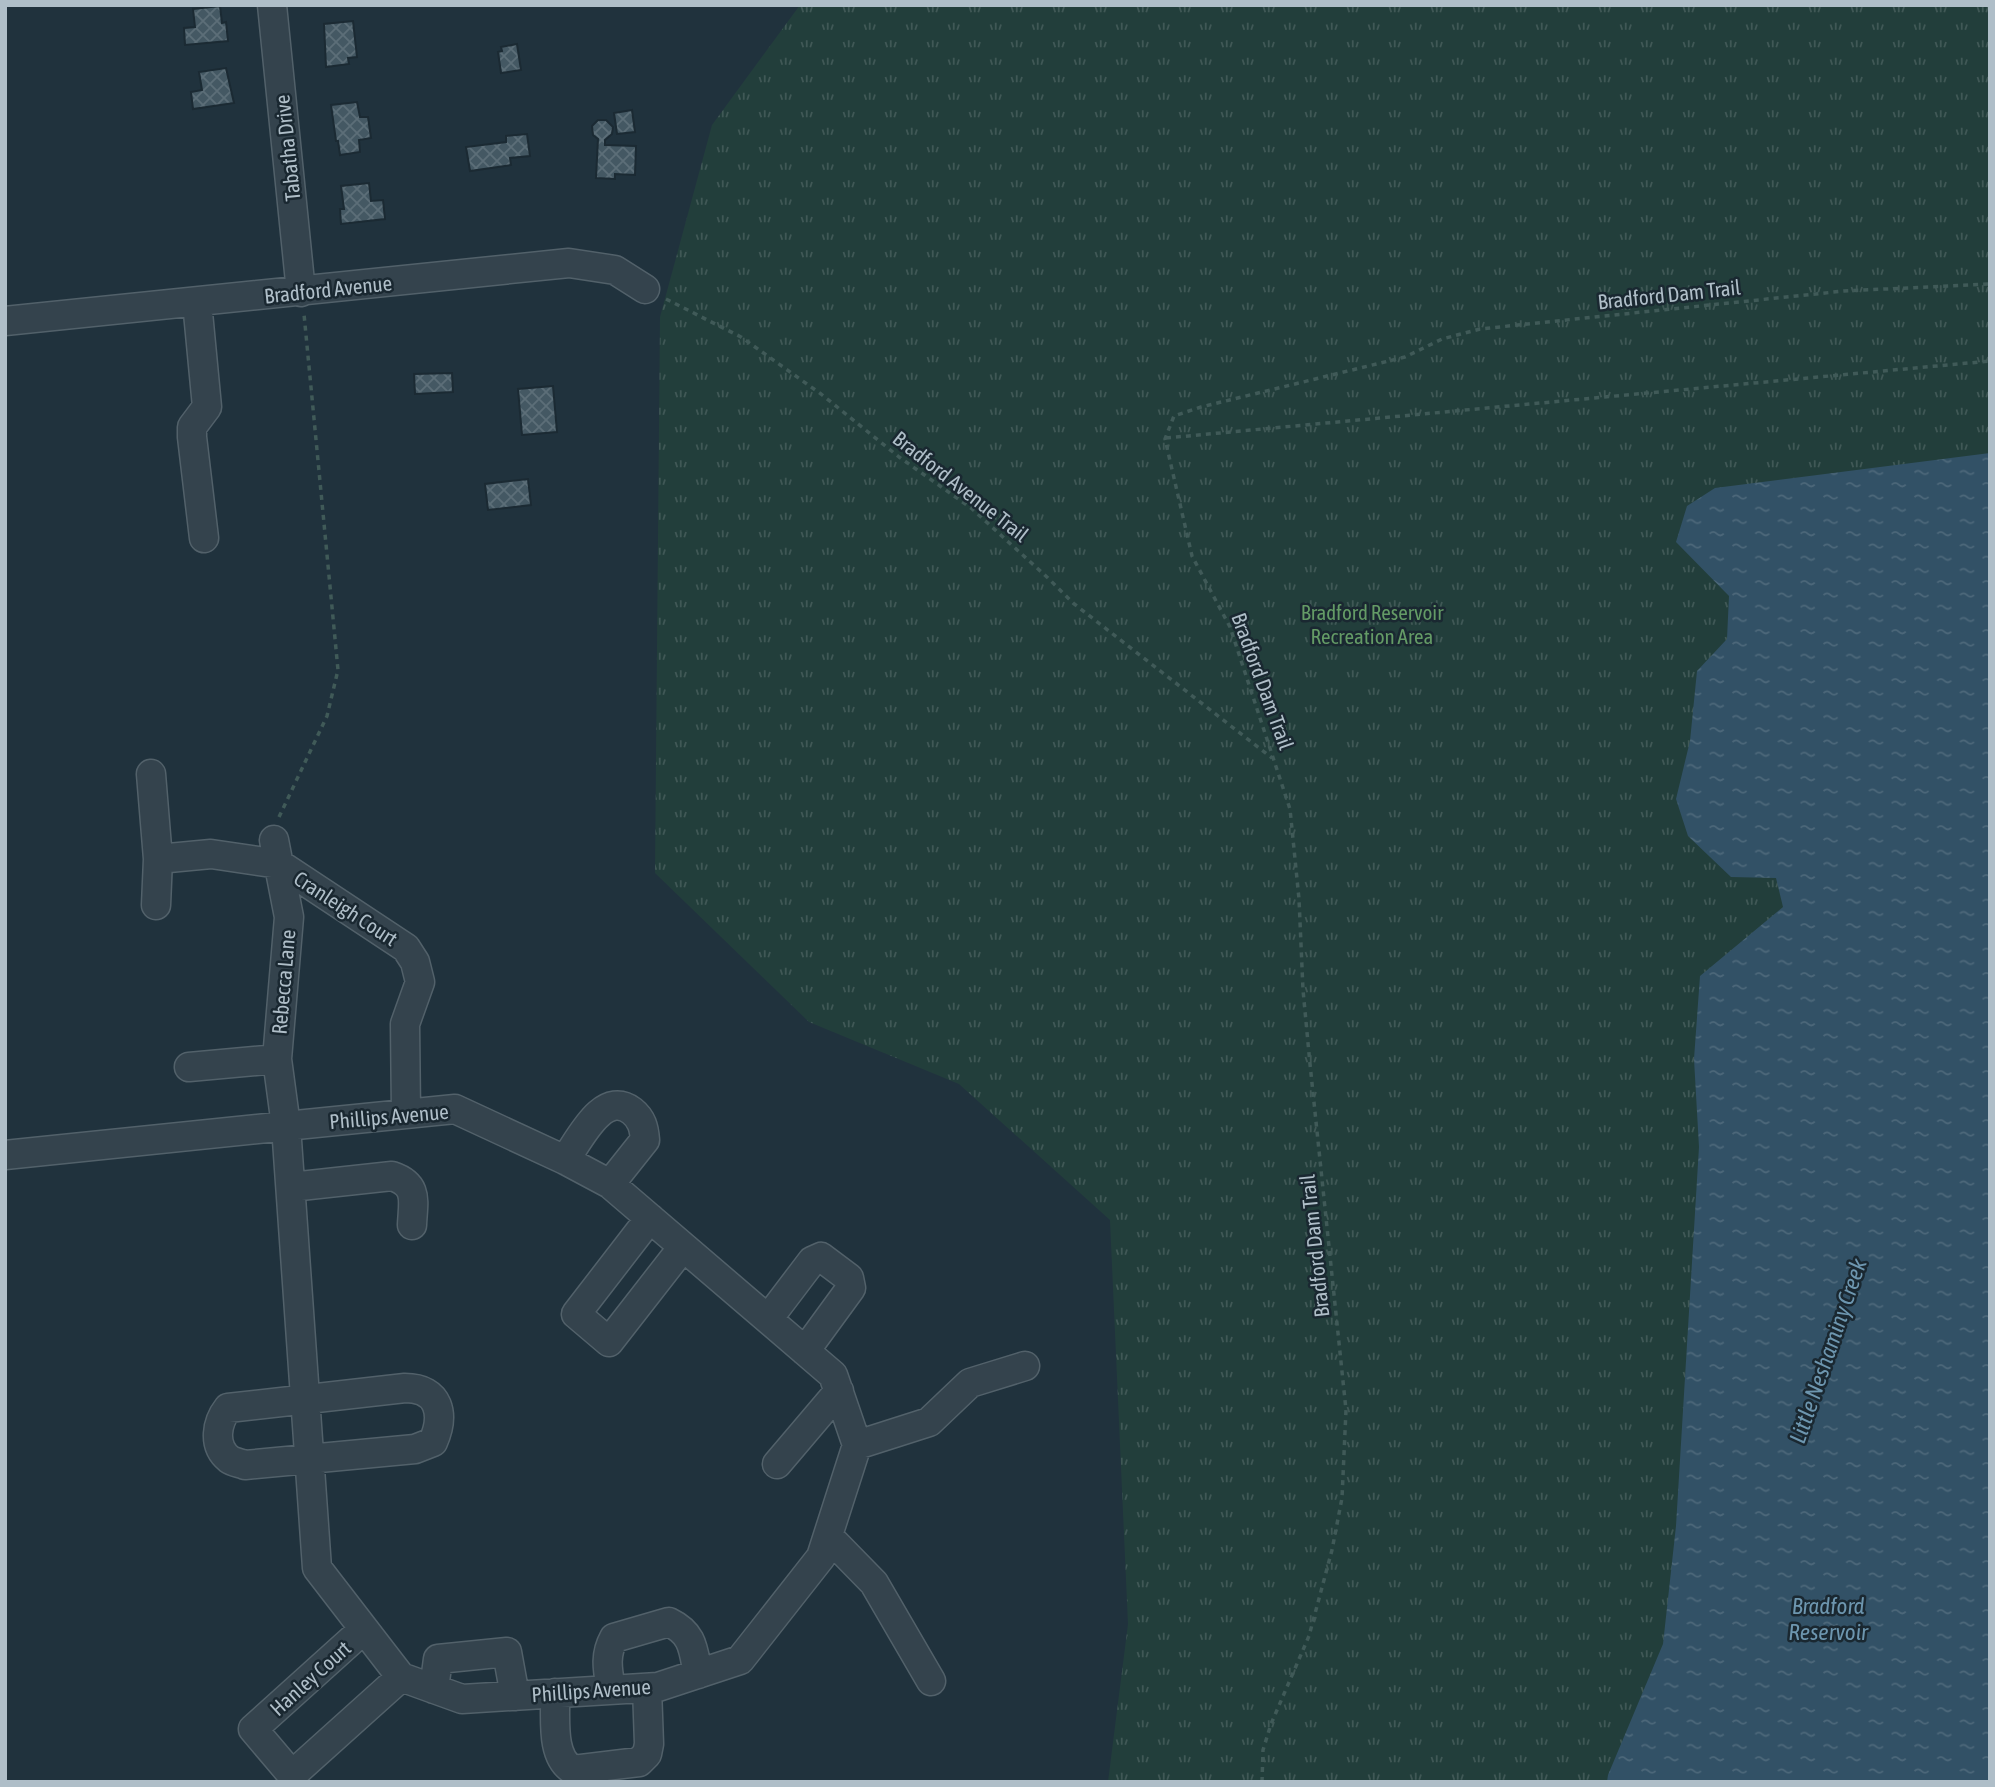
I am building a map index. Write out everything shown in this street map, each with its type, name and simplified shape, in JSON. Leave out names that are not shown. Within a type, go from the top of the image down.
[{"type":"street","name":"Tabatha Drive","points":[[272,5],[301,292]]},
{"type":"street","name":"Bradford Avenue","points":[[5,321],[569,262],[615,270],[645,289]]},
{"type":"street","points":[[197,302],[207,407],[192,427],[192,437],[204,538]]},
{"type":"street","points":[[151,774],[158,859],[156,905]]},
{"type":"street","name":"Cranleigh Court","points":[[158,859],[276,852],[406,948],[415,962],[419,982],[405,1024],[406,1114]]},
{"type":"street","name":"Rebecca Lane","points":[[276,852],[289,916],[276,1059],[286,1126]]},
{"type":"street","points":[[189,1067],[276,1059]]},
{"type":"street","points":[[565,1160],[603,1108],[613,1104],[626,1107],[639,1116],[645,1129],[645,1140],[610,1184]]},
{"type":"street","name":"Phillips Avenue","points":[[5,1154],[455,1109],[610,1184],[834,1375],[857,1445],[821,1558],[740,1660],[658,1687],[462,1699],[401,1677]]},
{"type":"street","points":[[286,1126],[317,1568],[401,1677]]},
{"type":"street","points":[[290,1187],[392,1176],[405,1180],[413,1192],[412,1225]]},
{"type":"street","points":[[650,1218],[576,1314],[609,1342],[683,1247]]},
{"type":"street","points":[[768,1320],[812,1261],[821,1256],[849,1278],[851,1288],[805,1351]]},
{"type":"street","points":[[857,1445],[929,1422],[970,1382],[1025,1366]]},
{"type":"street","points":[[419,1388],[430,1394],[438,1407],[439,1428],[433,1443],[415,1449],[310,1457],[245,1465],[229,1459],[220,1447],[220,1419],[228,1408],[419,1388]]},
{"type":"street","points":[[777,1464],[839,1391]]},
{"type":"street","points":[[828,1536],[874,1583],[931,1681]]},
{"type":"street","points":[[611,1690],[607,1651],[614,1638],[669,1622],[678,1626],[691,1640],[698,1674]]},
{"type":"street","name":"Hanley Court","points":[[364,1629],[253,1729],[292,1775],[401,1677]]},
{"type":"street","points":[[434,1689],[438,1658],[507,1652],[514,1696]]},
{"type":"street","points":[[555,1693],[558,1754],[564,1765],[573,1770],[639,1762],[647,1754],[647,1688]]},
{"type":"path","name":"Bradford Dam Trail","points":[[1262,1782],[1263,1750],[1271,1724],[1309,1636],[1332,1550],[1342,1498],[1346,1410],[1303,990],[1299,899],[1290,809],[1230,628],[1192,556],[1165,439],[1174,416],[1405,357],[1442,339],[1480,329],[1844,291],[1990,284]]},
{"type":"path","name":"Bradford Avenue Trail","points":[[645,289],[741,337],[821,394],[899,457],[971,508],[1073,603],[1274,759]]},
{"type":"path","points":[[276,852],[280,814],[327,716],[338,670],[301,292]]},
{"type":"path","points":[[1165,439],[1990,361]]},
{"type":"green space","name":"Bradford Reservoir Recreation Area","points":[[800,5],[1990,5],[1990,1782],[1108,1782],[1128,1624],[1110,1220],[959,1084],[809,1022],[655,873],[660,317],[712,125]]},
{"type":"water","name":"Bradford Reservoir","points":[[1990,453],[1990,1782],[1607,1782],[1663,1644],[1676,1526],[1699,1147],[1694,1059],[1700,976],[1783,907],[1776,878],[1731,877],[1688,836],[1676,799],[1690,741],[1697,671],[1727,639],[1729,596],[1676,542],[1687,506],[1715,488]]},
{"type":"building","points":[[220,6],[222,23],[226,22],[228,41],[185,45],[184,28],[195,27],[193,9]]},
{"type":"building","points":[[353,21],[357,57],[348,58],[349,64],[326,67],[324,24]]},
{"type":"building","points":[[517,44],[521,70],[501,73],[498,52],[502,51],[501,47]]},
{"type":"building","points":[[226,68],[234,103],[193,109],[191,92],[202,90],[199,72]]},
{"type":"building","points":[[357,102],[360,117],[368,117],[371,138],[359,140],[360,152],[340,155],[331,105]]},
{"type":"building","points":[[632,110],[635,132],[617,134],[614,113]]},
{"type":"building","points":[[598,120],[606,120],[613,127],[605,145],[636,146],[635,175],[615,174],[615,179],[596,178],[598,139],[593,135],[592,126]]},
{"type":"building","points":[[527,134],[530,156],[510,158],[511,165],[470,171],[466,147],[506,142],[506,136]]},
{"type":"building","points":[[369,183],[371,201],[383,200],[385,219],[341,224],[340,209],[344,209],[341,186]]},
{"type":"building","points":[[452,373],[453,392],[415,394],[414,374]]},
{"type":"building","points":[[553,386],[557,432],[522,435],[518,389]]},
{"type":"building","points":[[528,479],[531,505],[488,510],[485,484]]},
{"type":"water label","name":"Little Neshaminy Creek","points":[[1828,1351]]}]
